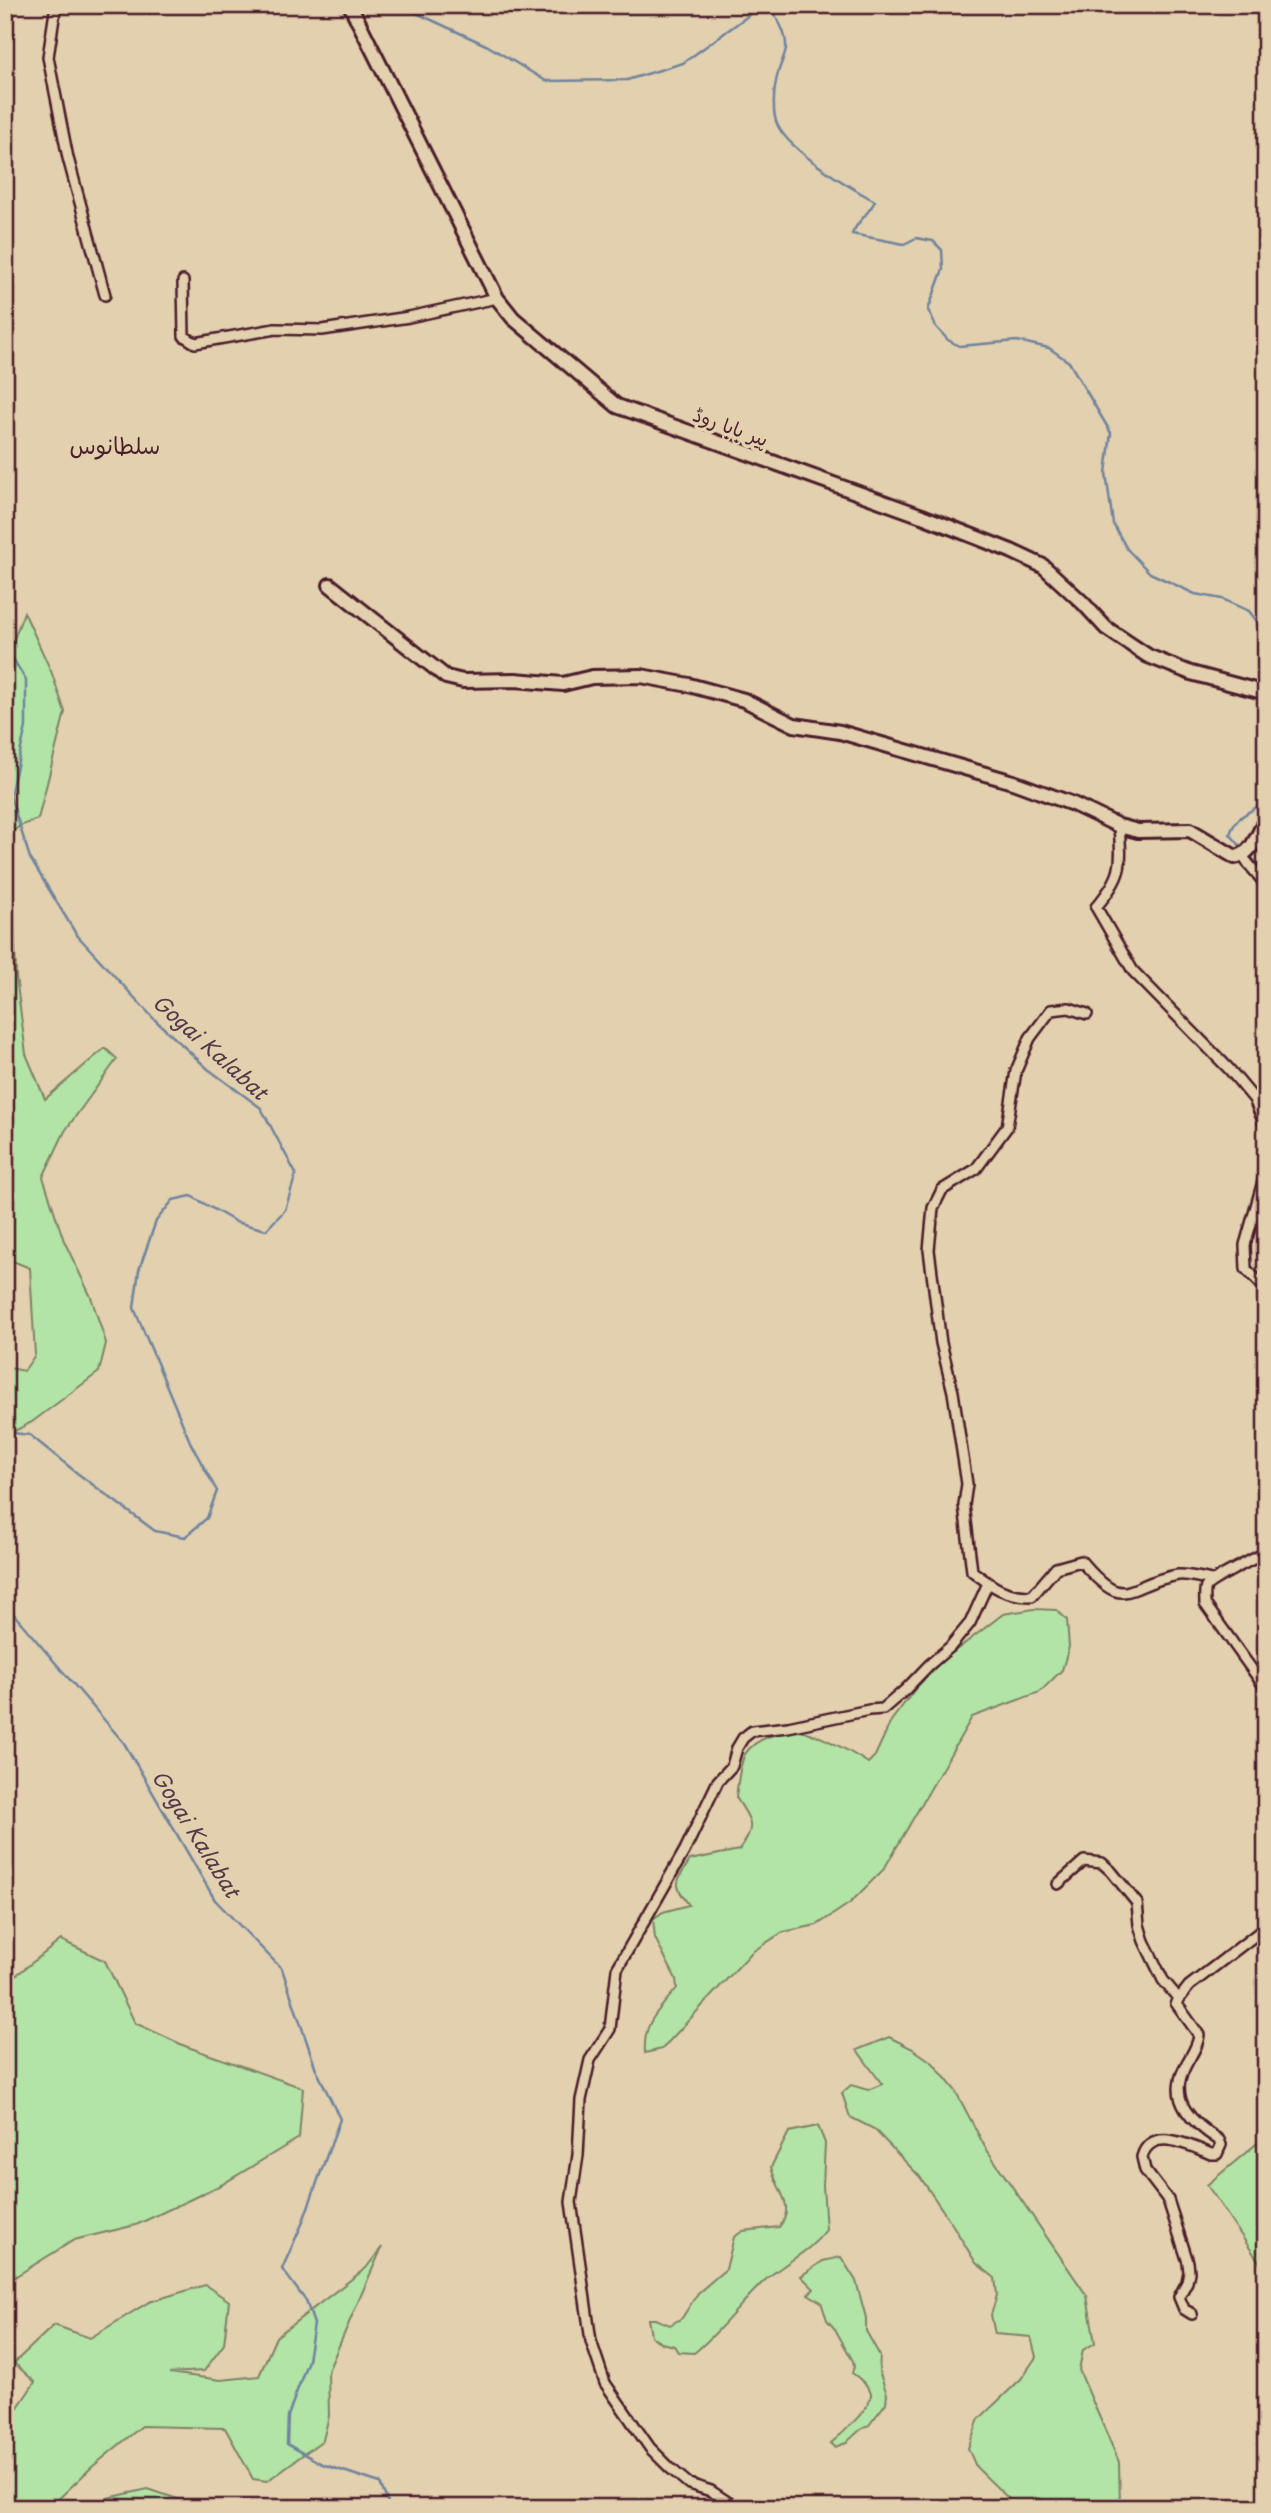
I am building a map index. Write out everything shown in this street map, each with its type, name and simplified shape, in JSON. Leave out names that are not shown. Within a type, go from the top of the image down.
[{"type":"main road","name":"پیر بابا روڈ","points":[[350,5],[497,298],[513,318],[617,406],[922,516],[1011,551],[1042,566],[1106,628],[1148,656],[1191,673],[1266,693]]},
{"type":"main road","points":[[330,585],[446,677],[463,681],[515,680],[564,684],[592,677],[641,676],[689,685],[744,700],[794,725],[841,732],[1013,782],[1073,804],[1119,827],[1138,831],[1190,830],[1235,857],[1243,856],[1266,819]]},
{"type":"street","points":[[56,5],[48,57],[68,158],[105,295]]},
{"type":"street","points":[[183,281],[184,336],[195,343],[275,329],[322,330],[409,317],[497,298]]},
{"type":"street","points":[[1119,827],[1122,865],[1112,889],[1096,907],[1133,971],[1229,1069],[1254,1099],[1266,1128]]},
{"type":"street","points":[[1243,856],[1266,885]]},
{"type":"street","points":[[1087,1014],[1069,1008],[1051,1010],[1030,1038],[1016,1071],[1007,1127],[976,1169],[942,1190],[933,1208],[929,1250],[941,1343],[953,1392],[967,1484],[964,1505],[972,1571],[988,1583],[1014,1596],[1032,1596],[1056,1568],[1082,1561],[1103,1585],[1117,1592],[1128,1592],[1180,1575],[1211,1580],[1244,1566],[1266,1552]]},
{"type":"street","points":[[1266,1171],[1245,1245],[1246,1269],[1266,1289]]},
{"type":"street","points":[[1211,1580],[1206,1588],[1205,1604],[1266,1689]]},
{"type":"street","points":[[737,2508],[711,2491],[689,2484],[650,2448],[605,2383],[591,2341],[571,2202],[578,2155],[581,2099],[590,2060],[610,2029],[617,1969],[685,1850],[718,1781],[732,1766],[743,1738],[752,1731],[789,1727],[883,1709],[964,1631],[988,1583]]},
{"type":"street","points":[[1058,1884],[1084,1861],[1102,1863],[1111,1871],[1137,1903],[1144,1941],[1163,1980],[1178,1998]]},
{"type":"street","points":[[1192,2314],[1184,2309],[1179,2297],[1189,2272],[1182,2241],[1168,2200],[1145,2170],[1142,2157],[1150,2144],[1161,2140],[1179,2141],[1211,2154],[1217,2154],[1220,2150],[1219,2140],[1196,2125],[1186,2112],[1180,2097],[1183,2071],[1194,2053],[1199,2035],[1176,2003],[1189,1986],[1266,1927]]},
{"type":"green space","points":[[24,612],[51,671],[65,712],[38,819],[20,826],[5,837],[5,663]]},
{"type":"green space","points":[[5,903],[14,912],[16,977],[26,1054],[45,1099],[105,1048],[117,1059],[65,1131],[43,1177],[64,1241],[91,1297],[106,1343],[99,1372],[32,1422],[5,1436],[5,1367],[24,1371],[35,1355],[30,1268],[5,1258]]},
{"type":"green space","points":[[1034,1609],[1057,1610],[1067,1620],[1069,1647],[1062,1670],[1040,1692],[972,1717],[884,1869],[850,1903],[817,1925],[783,1932],[752,1952],[662,2049],[645,2053],[649,2025],[677,1988],[676,1979],[655,1938],[653,1919],[663,1912],[689,1905],[680,1892],[678,1883],[690,1860],[739,1850],[749,1835],[750,1823],[736,1797],[741,1764],[749,1748],[769,1736],[799,1731],[824,1739],[868,1763],[875,1756],[891,1721],[916,1688],[942,1661],[1003,1614]]},
{"type":"green space","points":[[61,1940],[105,1961],[135,2023],[185,2046],[303,2088],[299,2138],[221,2185],[136,2225],[74,2240],[5,2283],[5,1984]]},
{"type":"green space","points":[[889,2037],[933,2063],[955,2090],[985,2147],[1087,2296],[1095,2343],[1083,2350],[1079,2370],[1119,2462],[1120,2508],[1053,2508],[1051,2503],[1038,2498],[1024,2504],[1013,2503],[976,2467],[968,2448],[979,2419],[1021,2379],[1036,2357],[1031,2337],[995,2334],[991,2315],[997,2295],[995,2278],[976,2263],[920,2177],[874,2129],[850,2117],[842,2093],[851,2085],[868,2090],[882,2084],[857,2050]]},
{"type":"green space","points":[[818,2126],[825,2143],[823,2185],[826,2230],[812,2245],[763,2282],[694,2353],[678,2352],[674,2346],[661,2343],[651,2336],[648,2319],[670,2325],[682,2318],[698,2293],[726,2269],[734,2237],[743,2231],[779,2227],[784,2219],[786,2205],[771,2167],[789,2132]]},
{"type":"green space","points":[[1266,2136],[1266,2272],[1207,2185]]},
{"type":"green space","points":[[382,2247],[328,2371],[329,2416],[323,2440],[267,2481],[253,2479],[225,2428],[142,2426],[92,2467],[49,2508],[5,2508],[5,2415],[14,2413],[35,2382],[14,2363],[54,2325],[90,2338],[149,2302],[205,2285],[229,2301],[224,2344],[204,2371],[169,2373],[221,2380],[259,2376],[276,2337],[366,2268]]},
{"type":"green space","points":[[841,2257],[856,2281],[866,2318],[866,2331],[880,2356],[879,2371],[887,2394],[886,2403],[869,2425],[846,2443],[835,2447],[831,2443],[867,2406],[871,2394],[866,2385],[852,2373],[853,2361],[827,2320],[821,2302],[808,2294],[814,2289],[801,2276],[823,2261]]},
{"type":"green space","points":[[148,2489],[187,2502],[192,2508],[97,2508],[108,2498]]},
{"type":"waterway","points":[[399,5],[488,46],[546,81],[627,80],[683,63],[763,5]]},
{"type":"waterway","points":[[766,5],[780,24],[786,42],[774,92],[774,114],[778,126],[795,147],[836,178],[875,201],[852,234],[904,244],[916,238],[933,241],[942,250],[943,269],[928,310],[936,327],[948,340],[959,346],[1017,341],[1049,348],[1069,362],[1111,433],[1106,473],[1113,524],[1127,549],[1150,573],[1195,594],[1222,599],[1249,611],[1266,633]]},
{"type":"waterway","name":"Gogai Kalabat","points":[[5,646],[26,680],[26,727],[10,796],[30,858],[76,934],[154,1019],[208,1069],[261,1108],[296,1174],[285,1210],[266,1230],[236,1222],[191,1196],[173,1200],[156,1221],[139,1270],[134,1308],[191,1444],[217,1491],[207,1518],[185,1537],[155,1531],[30,1435],[5,1432]]},
{"type":"waterway","points":[[1242,848],[1230,834],[1233,827],[1241,817],[1266,799]]},
{"type":"waterway","points":[[1249,855],[1266,873]]},
{"type":"waterway","name":"Gogai Kalabat","points":[[5,1604],[124,1743],[215,1900],[282,1969],[316,2069],[340,2119],[302,2224],[282,2269],[306,2301],[314,2324],[308,2360],[288,2416],[287,2444],[322,2464],[380,2483],[390,2508]]},
{"type":"district","name":"سلطانوس","points":[[115,444]]}]
